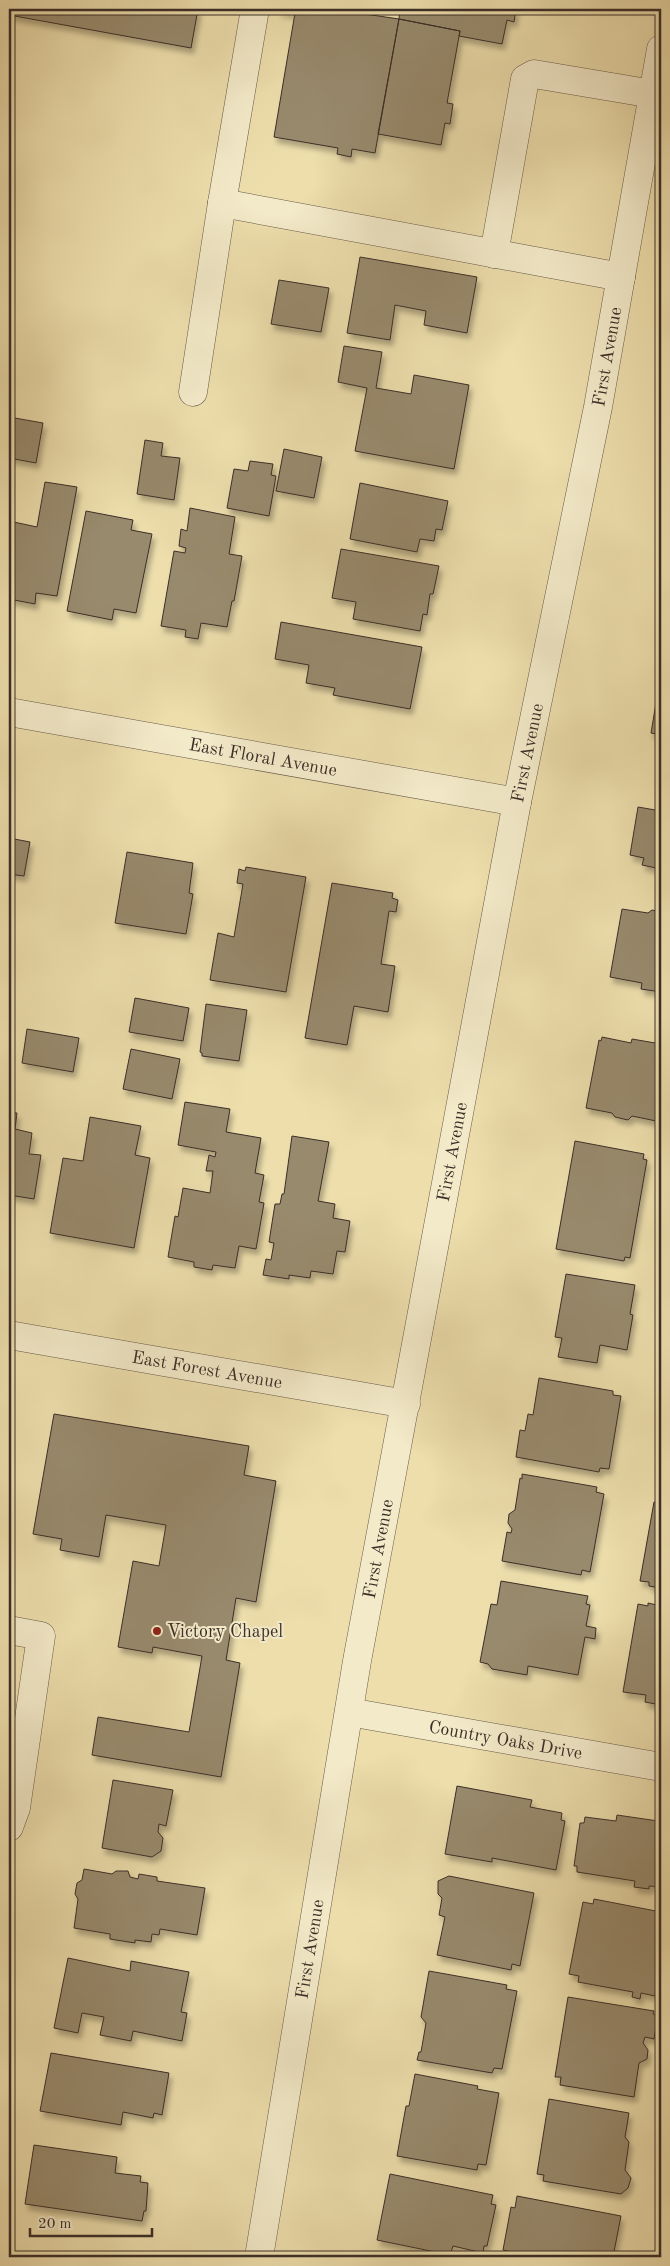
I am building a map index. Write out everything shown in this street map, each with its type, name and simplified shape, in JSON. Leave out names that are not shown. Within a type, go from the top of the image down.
[{"type":"street","points":[[192,392],[255,9]]},
{"type":"street","name":"First Avenue","points":[[259,2257],[349,1712],[517,802],[596,417],[620,277],[649,182],[653,94],[661,49]]},
{"type":"street","points":[[494,254],[525,79],[534,74],[653,94]]},
{"type":"street","points":[[222,203],[620,277]]},
{"type":"street","name":"East Floral Avenue","points":[[9,712],[517,802]]},
{"type":"street","name":"East Forest Avenue","points":[[9,1335],[406,1404]]},
{"type":"street","points":[[9,1630],[41,1636],[16,1808],[9,1826]]},
{"type":"street","name":"Country Oaks Drive","points":[[349,1712],[661,1767]]},
{"type":"building","points":[[9,9],[198,9],[191,48],[9,15]]},
{"type":"building","points":[[279,9],[366,9],[365,14],[399,19],[375,153],[352,149],[351,157],[337,154],[338,148],[274,137],[295,13],[279,11]]},
{"type":"building","points":[[400,9],[516,9],[514,22],[507,20],[502,44],[459,36],[460,31],[399,19]]},
{"type":"building","points":[[399,19],[460,31],[447,103],[453,104],[450,124],[445,123],[441,145],[378,134]]},
{"type":"building","points":[[360,257],[477,277],[467,333],[424,325],[426,311],[395,305],[390,340],[347,333]]},
{"type":"building","points":[[279,280],[329,288],[321,332],[271,324]]},
{"type":"building","points":[[344,346],[382,352],[376,388],[411,394],[414,375],[469,385],[454,469],[355,451],[367,388],[338,382]]},
{"type":"building","points":[[9,417],[43,423],[36,463],[9,458]]},
{"type":"building","points":[[145,440],[163,443],[161,456],[180,458],[174,500],[137,494]]},
{"type":"building","points":[[284,449],[322,457],[314,498],[276,491]]},
{"type":"building","points":[[250,461],[273,464],[271,475],[276,476],[269,516],[227,508],[234,469],[248,471]]},
{"type":"building","points":[[45,482],[77,487],[57,596],[36,593],[35,604],[9,599],[9,521],[37,527]]},
{"type":"building","points":[[360,483],[448,501],[442,530],[436,529],[434,541],[420,539],[417,552],[350,539]]},
{"type":"building","points":[[190,508],[235,517],[229,554],[242,556],[227,627],[201,623],[198,639],[185,637],[186,630],[161,626],[174,551],[185,553],[186,548],[179,546],[181,529],[187,531]]},
{"type":"building","points":[[86,511],[133,520],[131,530],[152,534],[136,613],[114,609],[112,620],[67,611]]},
{"type":"building","points":[[341,549],[439,566],[433,594],[430,594],[427,615],[423,614],[420,631],[353,619],[356,602],[332,598]]},
{"type":"building","points":[[281,622],[422,647],[410,709],[333,695],[335,688],[306,683],[309,665],[275,659]]},
{"type":"building","points":[[659,685],[661,685],[661,735],[651,733]]},
{"type":"building","points":[[638,807],[661,811],[661,869],[642,865],[644,858],[630,855]]},
{"type":"building","points":[[9,838],[30,842],[24,876],[9,874]]},
{"type":"building","points":[[127,852],[193,863],[189,893],[193,894],[186,934],[115,923]]},
{"type":"building","points":[[246,867],[306,877],[286,992],[210,980],[218,933],[234,937],[243,884],[237,883],[239,869],[245,871]]},
{"type":"building","points":[[332,883],[393,893],[392,898],[398,900],[396,912],[389,911],[381,964],[395,966],[388,1012],[354,1006],[347,1045],[305,1038]]},
{"type":"building","points":[[622,909],[648,913],[652,910],[661,912],[661,992],[641,989],[642,983],[610,977]]},
{"type":"building","points":[[135,998],[189,1008],[183,1041],[129,1032]]},
{"type":"building","points":[[206,1004],[247,1010],[239,1061],[202,1056],[200,1052]]},
{"type":"building","points":[[27,1029],[79,1038],[73,1072],[22,1063]]},
{"type":"building","points":[[602,1037],[631,1043],[632,1039],[661,1044],[661,1122],[632,1116],[628,1120],[615,1117],[612,1113],[586,1108],[599,1040],[601,1041]]},
{"type":"building","points":[[131,1049],[180,1059],[172,1099],[123,1089]]},
{"type":"building","points":[[185,1102],[230,1109],[226,1132],[261,1138],[255,1173],[264,1175],[259,1202],[264,1203],[256,1249],[239,1246],[235,1268],[213,1265],[212,1270],[194,1267],[194,1262],[168,1257],[175,1216],[178,1217],[183,1188],[210,1193],[213,1171],[206,1171],[209,1155],[215,1157],[216,1152],[178,1145]]},
{"type":"building","points":[[9,1112],[17,1113],[15,1129],[32,1133],[29,1154],[41,1155],[34,1199],[9,1195]]},
{"type":"building","points":[[90,1117],[141,1126],[135,1155],[150,1158],[134,1248],[50,1233],[63,1158],[83,1161]]},
{"type":"building","points":[[292,1136],[329,1142],[318,1201],[335,1204],[333,1218],[350,1221],[345,1252],[337,1251],[333,1274],[311,1271],[310,1278],[289,1275],[289,1279],[263,1275],[266,1259],[271,1260],[274,1243],[269,1242],[275,1204],[280,1204],[282,1194],[284,1194]]},
{"type":"building","points":[[575,1141],[644,1154],[643,1159],[647,1160],[630,1258],[625,1257],[624,1261],[556,1249]]},
{"type":"building","points":[[566,1274],[635,1285],[630,1314],[633,1315],[627,1350],[600,1345],[597,1363],[558,1357],[562,1338],[555,1337]]},
{"type":"building","points":[[539,1378],[613,1391],[613,1395],[621,1396],[609,1469],[600,1468],[599,1472],[516,1457],[520,1430],[525,1431],[528,1414],[533,1415]]},
{"type":"building","points":[[54,1414],[249,1446],[244,1475],[276,1481],[256,1602],[236,1598],[226,1660],[240,1663],[221,1777],[92,1755],[98,1717],[189,1732],[202,1656],[153,1647],[152,1653],[118,1647],[133,1561],[159,1566],[166,1525],[106,1515],[99,1557],[60,1550],[62,1539],[33,1534]]},
{"type":"building","points":[[661,1456],[661,1479],[657,1479]]},
{"type":"building","points":[[522,1474],[597,1487],[596,1492],[604,1494],[590,1572],[582,1570],[581,1575],[502,1561],[507,1532],[511,1533],[512,1529],[508,1523],[509,1514],[515,1510]]},
{"type":"building","points":[[654,1502],[661,1503],[661,1588],[649,1586],[649,1582],[640,1581]]},
{"type":"building","points":[[501,1581],[588,1596],[586,1604],[590,1605],[586,1626],[596,1628],[595,1639],[585,1637],[578,1675],[528,1666],[527,1675],[492,1669],[488,1664],[480,1662],[491,1604],[497,1605]]},
{"type":"building","points":[[648,1603],[661,1606],[661,1705],[645,1702],[646,1695],[623,1692],[638,1604],[648,1606]]},
{"type":"building","points":[[113,1780],[173,1790],[166,1826],[159,1824],[158,1832],[163,1838],[161,1851],[152,1857],[102,1848]]},
{"type":"building","points":[[457,1786],[532,1800],[530,1807],[562,1813],[561,1820],[565,1821],[556,1870],[492,1858],[492,1862],[445,1854]]},
{"type":"building","points":[[617,1815],[658,1821],[657,1824],[661,1824],[661,1887],[649,1886],[649,1889],[634,1887],[635,1881],[577,1872],[577,1866],[574,1866],[580,1823],[584,1823],[585,1817],[616,1821]]},
{"type":"building","points":[[84,1869],[112,1874],[116,1871],[128,1871],[130,1877],[138,1879],[139,1874],[157,1877],[157,1881],[205,1888],[197,1935],[160,1929],[159,1935],[152,1934],[151,1942],[135,1940],[135,1943],[110,1939],[110,1934],[74,1928],[78,1899],[75,1894],[77,1883],[82,1880]]},
{"type":"building","points":[[449,1876],[534,1893],[520,1966],[512,1964],[511,1970],[437,1955],[445,1917],[439,1915],[442,1898],[438,1894],[438,1881]]},
{"type":"building","points":[[594,1899],[661,1912],[661,1973],[655,1996],[641,1993],[640,1999],[632,1997],[633,1992],[578,1982],[579,1976],[569,1974],[583,1902],[593,1904]]},
{"type":"building","points":[[68,1958],[130,1971],[131,1961],[189,1972],[181,2012],[187,2013],[182,2041],[133,2031],[131,2041],[100,2035],[104,2017],[82,2013],[78,2033],[54,2028]]},
{"type":"building","points":[[429,1971],[507,1985],[506,1989],[517,1991],[502,2069],[494,2068],[492,2073],[417,2060],[419,2052],[421,2052],[426,2023],[421,2017]]},
{"type":"building","points":[[568,1997],[654,2011],[653,2014],[658,2015],[654,2039],[645,2037],[643,2043],[648,2050],[647,2059],[639,2063],[634,2097],[560,2085],[561,2077],[555,2077]]},
{"type":"building","points":[[51,2053],[169,2073],[162,2115],[154,2113],[153,2118],[123,2112],[121,2125],[40,2111]]},
{"type":"building","points":[[415,2074],[478,2086],[477,2089],[499,2093],[486,2165],[478,2164],[477,2170],[397,2156],[406,2106],[409,2106]]},
{"type":"building","points":[[549,2099],[629,2113],[625,2137],[629,2142],[625,2170],[631,2178],[628,2188],[621,2194],[543,2181],[544,2175],[537,2174]]},
{"type":"building","points":[[34,2145],[117,2157],[115,2173],[141,2176],[140,2182],[148,2183],[146,2211],[144,2211],[142,2221],[25,2204]]},
{"type":"building","points":[[390,2174],[493,2195],[491,2204],[496,2205],[487,2246],[484,2246],[483,2253],[453,2246],[450,2255],[377,2240]]},
{"type":"building","points":[[517,2196],[621,2216],[613,2257],[509,2257],[511,2252],[503,2250],[511,2207],[515,2208]]},
{"type":"place","name":"Victory Chapel","points":[[157,1631]]}]
